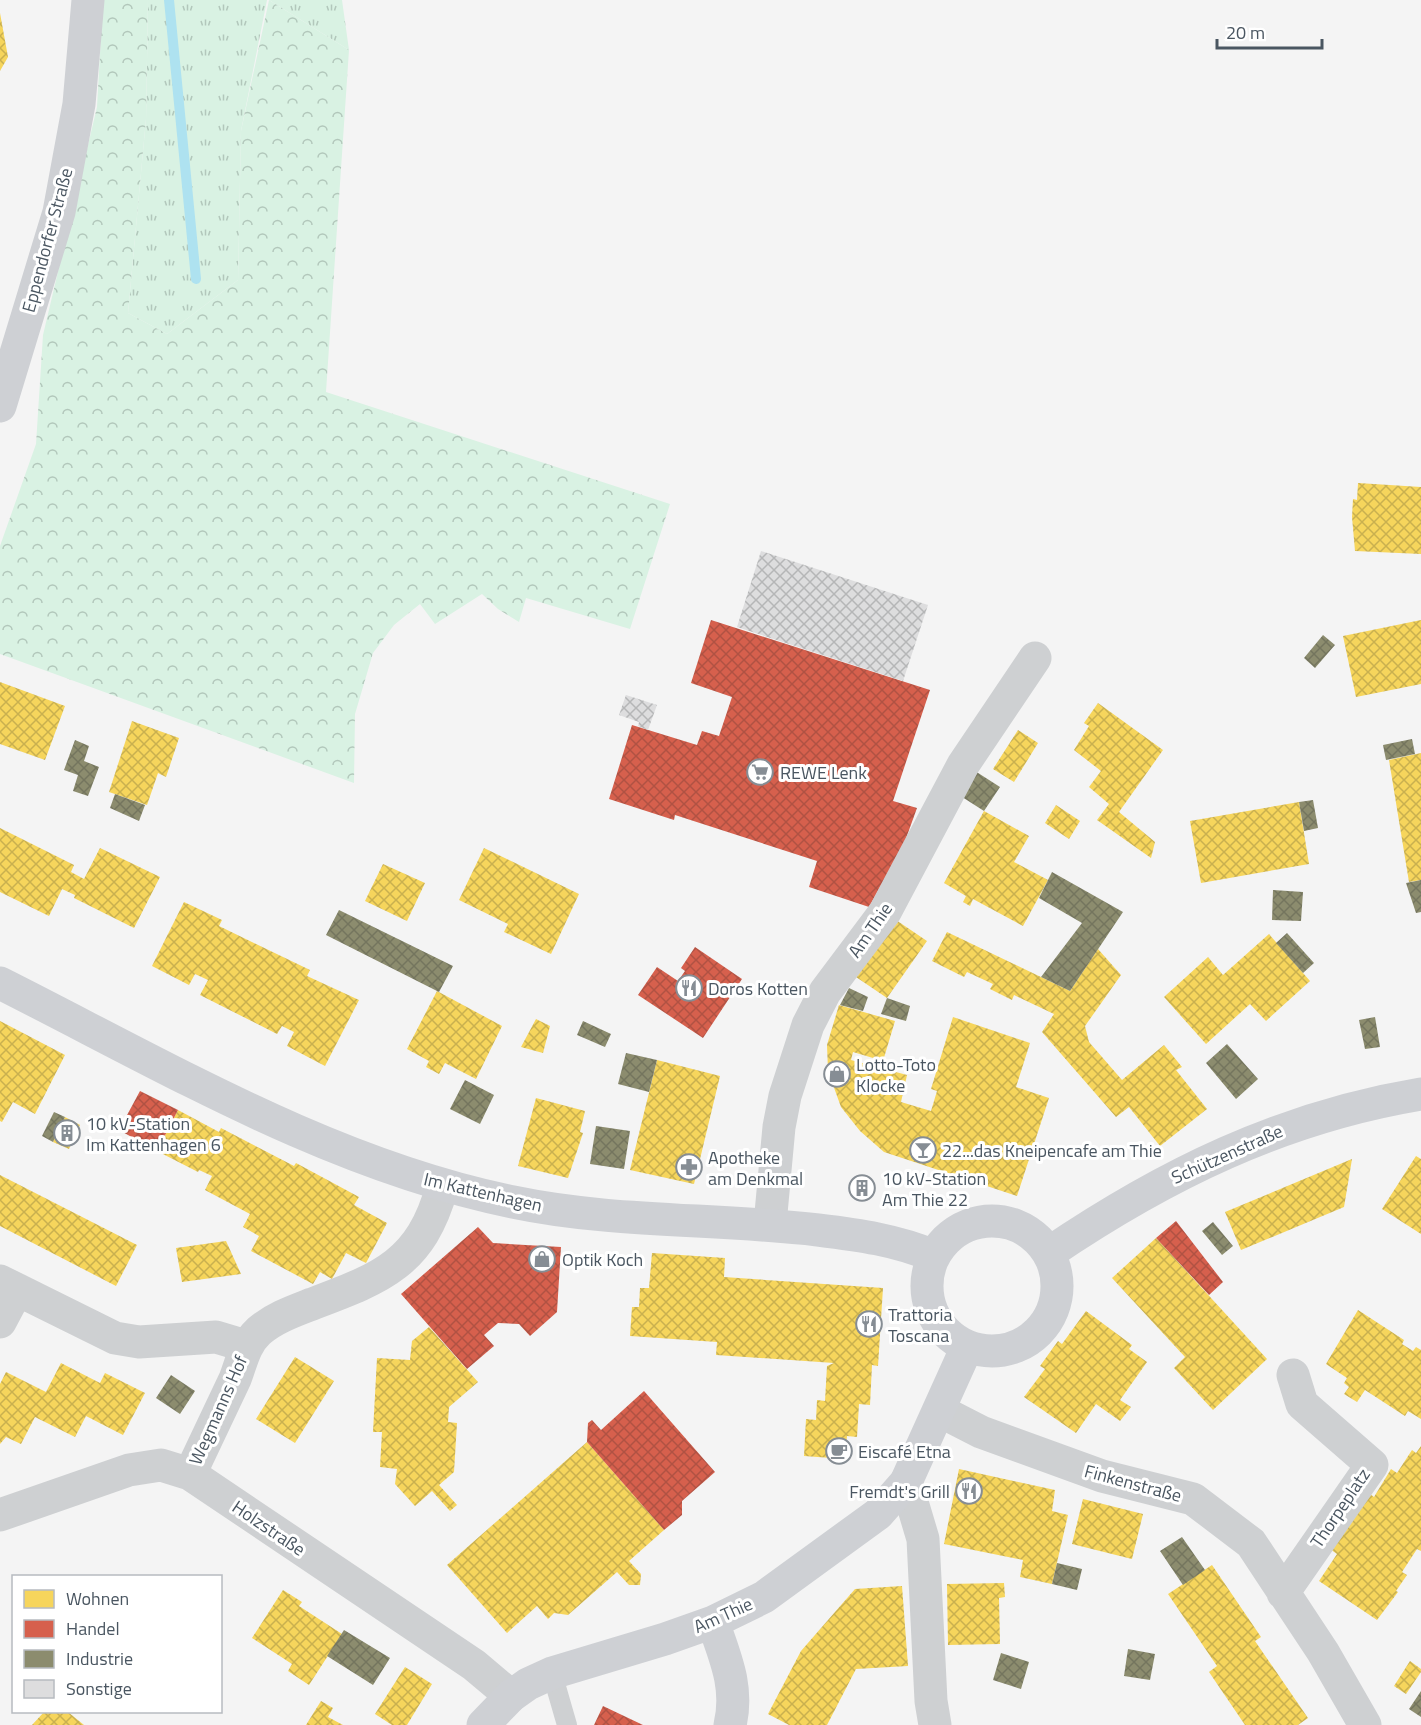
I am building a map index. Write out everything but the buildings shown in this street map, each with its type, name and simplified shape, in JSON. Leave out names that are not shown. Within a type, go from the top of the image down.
[{"type":"street","name":"Eppendorfer Straße","points":[[0,406],[59,212],[79,104],[88,0]]},
{"type":"street","name":"Am Thie","points":[[770,1224],[779,1126],[785,1096],[808,1025],[825,992],[885,912],[963,765],[1035,658]]},
{"type":"street","name":"Im Kattenhagen","points":[[0,983],[300,1131],[442,1187],[516,1203],[578,1212],[770,1224],[877,1238],[903,1243],[934,1256]]},
{"type":"street","name":"Schützenstraße","points":[[1048,1253],[1153,1187],[1245,1144],[1294,1125],[1366,1105],[1421,1094]]},
{"type":"street","name":"Wegmanns Hof","points":[[190,1474],[236,1376],[246,1346],[260,1330],[284,1315],[372,1282],[398,1262],[420,1241],[435,1214],[442,1187]]},
{"type":"street","points":[[990,1220],[1013,1224],[1024,1229],[1048,1253],[1056,1275],[1057,1286],[1053,1309],[1042,1329],[1013,1348],[990,1351],[968,1347],[947,1333],[933,1314],[927,1291],[934,1256],[957,1230],[990,1220]]},
{"type":"street","name":"Wegmanns Hof","points":[[0,1322],[8,1285],[115,1338],[140,1342],[216,1337],[246,1346]]},
{"type":"street","name":"Am Thie","points":[[483,1725],[511,1696],[528,1684],[552,1673],[713,1622],[764,1597],[878,1515],[906,1482],[968,1347]]},
{"type":"street","name":"Thorpeplatz","points":[[1283,1593],[1372,1465],[1302,1404],[1293,1375]]},
{"type":"street","name":"Finkenstraße","points":[[940,1411],[981,1432],[1102,1476],[1193,1499],[1251,1544],[1323,1652],[1365,1725]]},
{"type":"street","name":"Holzstraße","points":[[0,1515],[129,1470],[160,1465],[190,1474],[474,1665],[511,1696]]},
{"type":"street","points":[[906,1482],[922,1539],[931,1701],[935,1725]]},
{"type":"street","points":[[713,1622],[733,1682],[735,1704],[730,1725]]},
{"type":"lane","points":[[552,1673],[567,1725]]},
{"type":"green space","points":[[103,0],[148,0],[146,119],[128,313],[167,334],[238,280],[241,131],[269,0],[349,50],[326,392],[670,504],[630,629],[526,598],[519,622],[498,609],[482,594],[435,624],[420,604],[394,625],[373,653],[355,714],[354,783],[0,654],[0,546],[36,444],[43,335],[97,107]]},
{"type":"green space","points":[[148,0],[267,0],[241,131],[238,280],[167,334],[128,313],[146,119]]},
{"type":"green space","points":[[269,0],[342,0],[349,50]]},
{"type":"waterway","points":[[169,0],[196,279]]},
{"type":"place","name":"REWE Lenk","points":[[760,772]]},
{"type":"place","name":"Doros Kotten","points":[[689,988]]},
{"type":"place","name":"Lotto-Toto Klocke","points":[[837,1074]]},
{"type":"place","name":"10 kV-Station Im Kattenhagen 6","points":[[67,1133]]},
{"type":"place","name":"22...das Kneipencafe am Thie","points":[[923,1150]]},
{"type":"place","name":"Apotheke am Denkmal","points":[[689,1167]]},
{"type":"place","name":"10 kV-Station Am Thie 22","points":[[862,1188]]},
{"type":"place","name":"Optik Koch","points":[[542,1259]]},
{"type":"place","name":"Trattoria Toscana","points":[[869,1324]]},
{"type":"place","name":"Eiscafé Etna","points":[[839,1451]]},
{"type":"place","name":"Fremdt's Grill","points":[[969,1491]]}]
